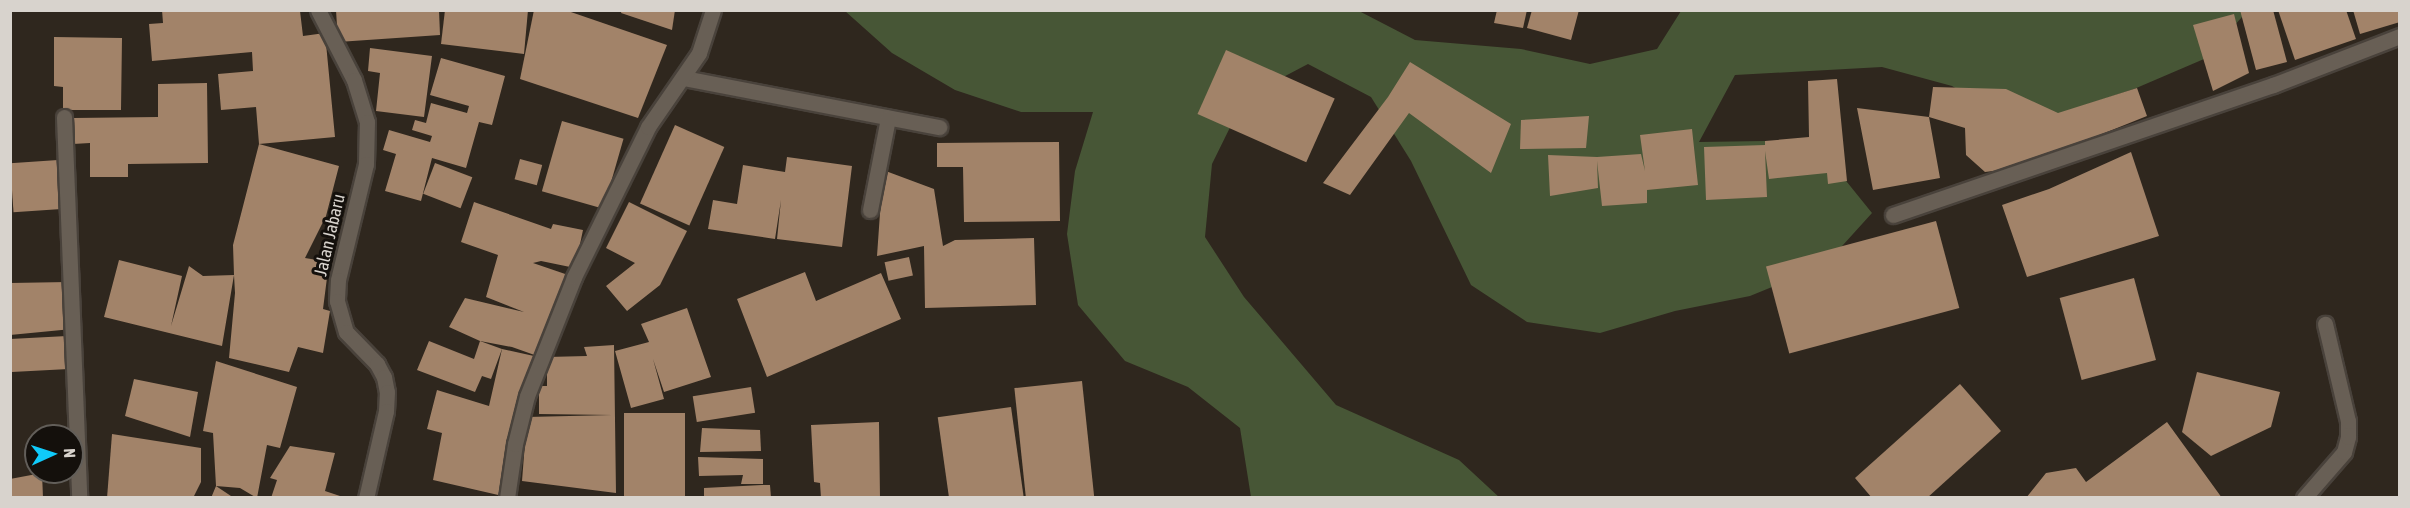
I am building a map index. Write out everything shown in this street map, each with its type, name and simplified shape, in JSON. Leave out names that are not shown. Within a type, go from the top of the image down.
[{"type":"street","name":"Jalan Jabaru","points":[[318,10],[354,80],[367,122],[366,164],[338,280],[337,301],[346,332],[377,364],[384,377],[387,392],[386,411],[366,498]]},
{"type":"street","points":[[507,498],[515,444],[527,396],[574,277],[648,127],[684,78],[699,53],[713,10]]},
{"type":"street","points":[[1893,215],[2273,85],[2400,36]]},
{"type":"street","points":[[684,78],[939,127]]},
{"type":"street","points":[[64,117],[79,498]]},
{"type":"street","points":[[870,210],[888,118]]},
{"type":"street","points":[[2304,498],[2344,452],[2348,437],[2348,421],[2325,324]]},
{"type":"green space","points":[[845,11],[1359,11],[1415,40],[1521,49],[1590,64],[1657,49],[1681,11],[2244,11],[2242,17],[2204,59],[2134,89],[2061,113],[2012,122],[1952,86],[1882,67],[1735,75],[1699,142],[1765,141],[1830,161],[1872,213],[1824,266],[1750,296],[1675,311],[1600,333],[1527,322],[1471,285],[1411,161],[1371,97],[1308,64],[1245,97],[1212,164],[1205,237],[1244,297],[1336,405],[1459,460],[1500,498],[1251,497],[1240,428],[1188,387],[1125,361],[1078,305],[1067,234],[1075,171],[1093,112],[1021,112],[955,90],[892,53]]},
{"type":"building","points":[[162,10],[300,11],[303,36],[325,33],[335,137],[259,144],[256,107],[221,110],[218,74],[253,71],[252,52],[152,61],[149,24],[163,23]]},
{"type":"building","points":[[336,10],[439,10],[440,35],[338,42]]},
{"type":"building","points":[[445,10],[528,10],[524,54],[441,44]]},
{"type":"building","points":[[534,10],[565,10],[667,45],[638,118],[520,79]]},
{"type":"building","points":[[622,10],[675,10],[672,30],[621,13]]},
{"type":"building","points":[[1497,10],[1527,10],[1523,28],[1494,23]]},
{"type":"building","points":[[1532,10],[1579,10],[1571,40],[1527,28]]},
{"type":"building","points":[[2240,10],[2273,10],[2287,62],[2256,70]]},
{"type":"building","points":[[2278,10],[2346,10],[2356,39],[2295,60]]},
{"type":"building","points":[[2353,10],[2400,10],[2400,22],[2360,34]]},
{"type":"building","points":[[2234,14],[2249,73],[2213,91],[2193,25]]},
{"type":"building","points":[[54,37],[122,38],[121,110],[63,110],[63,87],[54,86]]},
{"type":"building","points":[[370,48],[432,56],[424,117],[376,111],[380,73],[368,71]]},
{"type":"building","points":[[1226,50],[1335,98],[1306,162],[1198,114]]},
{"type":"building","points":[[441,58],[505,76],[492,125],[479,122],[466,168],[432,158],[421,201],[385,191],[396,154],[383,150],[389,130],[430,142],[432,136],[412,130],[415,120],[426,123],[431,103],[467,113],[469,106],[430,95]]},
{"type":"building","points":[[1410,62],[1511,124],[1491,173],[1409,113],[1350,195],[1323,183],[1388,97]]},
{"type":"building","points":[[1837,79],[1847,181],[1828,184],[1827,173],[1769,179],[1765,151],[1767,197],[1706,200],[1704,147],[1765,145],[1765,141],[1809,137],[1808,81]]},
{"type":"building","points":[[207,83],[208,163],[128,164],[128,177],[90,177],[90,143],[73,144],[73,118],[158,117],[158,84]]},
{"type":"building","points":[[1933,87],[2006,89],[2058,113],[2137,88],[2147,116],[2017,168],[1985,172],[1966,155],[1965,128],[1929,117]]},
{"type":"building","points":[[1857,108],[1929,117],[1940,178],[1873,190]]},
{"type":"building","points":[[1589,116],[1586,148],[1520,149],[1521,120]]},
{"type":"building","points":[[562,121],[624,139],[603,209],[542,191]]},
{"type":"building","points":[[675,125],[724,147],[689,226],[640,204]]},
{"type":"building","points":[[1692,129],[1698,185],[1647,190],[1647,203],[1602,206],[1597,161],[1598,188],[1550,196],[1548,155],[1597,157],[1641,154],[1645,171],[1640,135]]},
{"type":"building","points":[[1059,142],[1060,221],[964,222],[963,167],[937,167],[937,143]]},
{"type":"building","points":[[259,144],[339,166],[326,216],[305,258],[329,262],[323,309],[330,311],[323,353],[298,347],[289,372],[229,358],[235,293],[233,245]]},
{"type":"building","points":[[2131,152],[2159,236],[2027,277],[2002,205],[2049,189]]},
{"type":"building","points":[[787,157],[852,166],[842,247],[777,239],[781,200],[775,239],[708,229],[713,200],[737,204],[743,165],[785,172]]},
{"type":"building","points":[[520,159],[542,165],[537,185],[515,179]]},
{"type":"building","points":[[58,160],[61,209],[14,212],[10,163]]},
{"type":"building","points":[[435,163],[472,177],[461,208],[423,194]]},
{"type":"building","points":[[883,170],[934,189],[943,246],[955,240],[1034,238],[1036,305],[925,308],[924,246],[877,256]]},
{"type":"building","points":[[474,202],[551,229],[553,224],[583,230],[575,268],[541,261],[533,263],[574,277],[549,341],[507,497],[433,480],[442,433],[427,429],[437,390],[489,406],[502,349],[543,358],[512,347],[480,341],[449,327],[465,298],[524,312],[486,297],[498,255],[461,242]]},
{"type":"building","points":[[629,202],[687,231],[660,285],[627,311],[606,286],[635,263],[606,248]]},
{"type":"building","points":[[1936,221],[1959,308],[1789,353],[1766,267]]},
{"type":"building","points":[[909,257],[913,276],[888,281],[885,262]]},
{"type":"building","points":[[119,260],[182,276],[171,326],[189,266],[203,276],[234,275],[222,346],[104,317]]},
{"type":"building","points":[[805,272],[816,301],[881,273],[901,319],[767,377],[737,299]]},
{"type":"building","points":[[2134,278],[2156,360],[2082,380],[2060,298]]},
{"type":"building","points":[[68,282],[72,329],[10,335],[10,283]]},
{"type":"building","points":[[687,308],[711,377],[664,392],[653,359],[664,399],[631,408],[615,351],[649,342],[641,324]]},
{"type":"building","points":[[67,336],[69,369],[12,372],[10,339]]},
{"type":"building","points":[[429,341],[474,359],[480,341],[502,349],[491,379],[482,376],[475,392],[417,370]]},
{"type":"building","points":[[614,345],[616,493],[522,481],[527,417],[612,415],[539,414],[539,386],[547,386],[547,357],[587,356],[584,347]]},
{"type":"building","points":[[216,361],[297,387],[280,448],[267,445],[257,498],[240,488],[216,486],[213,433],[203,431]]},
{"type":"building","points":[[2197,372],[2280,392],[2271,427],[2211,456],[2182,432]]},
{"type":"building","points":[[134,379],[198,392],[190,437],[125,416]]},
{"type":"building","points":[[1082,381],[1094,498],[1026,498],[1014,388]]},
{"type":"building","points":[[1960,384],[2001,431],[1927,498],[1872,498],[1855,478]]},
{"type":"building","points":[[751,387],[755,413],[697,422],[693,396]]},
{"type":"building","points":[[1011,407],[1024,498],[949,498],[938,417]]},
{"type":"building","points":[[624,413],[685,413],[685,498],[624,498]]},
{"type":"building","points":[[879,422],[880,498],[821,498],[820,483],[814,482],[811,425]]},
{"type":"building","points":[[2167,422],[2222,498],[2026,498],[2046,473],[2076,468],[2086,482]]},
{"type":"building","points":[[702,428],[760,430],[761,451],[700,452]]},
{"type":"building","points":[[112,434],[201,448],[201,482],[193,498],[107,498]]},
{"type":"building","points":[[290,446],[335,453],[325,491],[346,498],[271,498],[277,480],[270,478]]},
{"type":"building","points":[[698,457],[763,459],[763,484],[741,484],[743,475],[699,476]]},
{"type":"building","points":[[24,476],[24,484],[42,484],[43,498],[10,498],[10,479]]},
{"type":"building","points":[[770,485],[771,498],[704,498],[704,488]]},
{"type":"building","points":[[216,486],[234,498],[211,498]]}]
